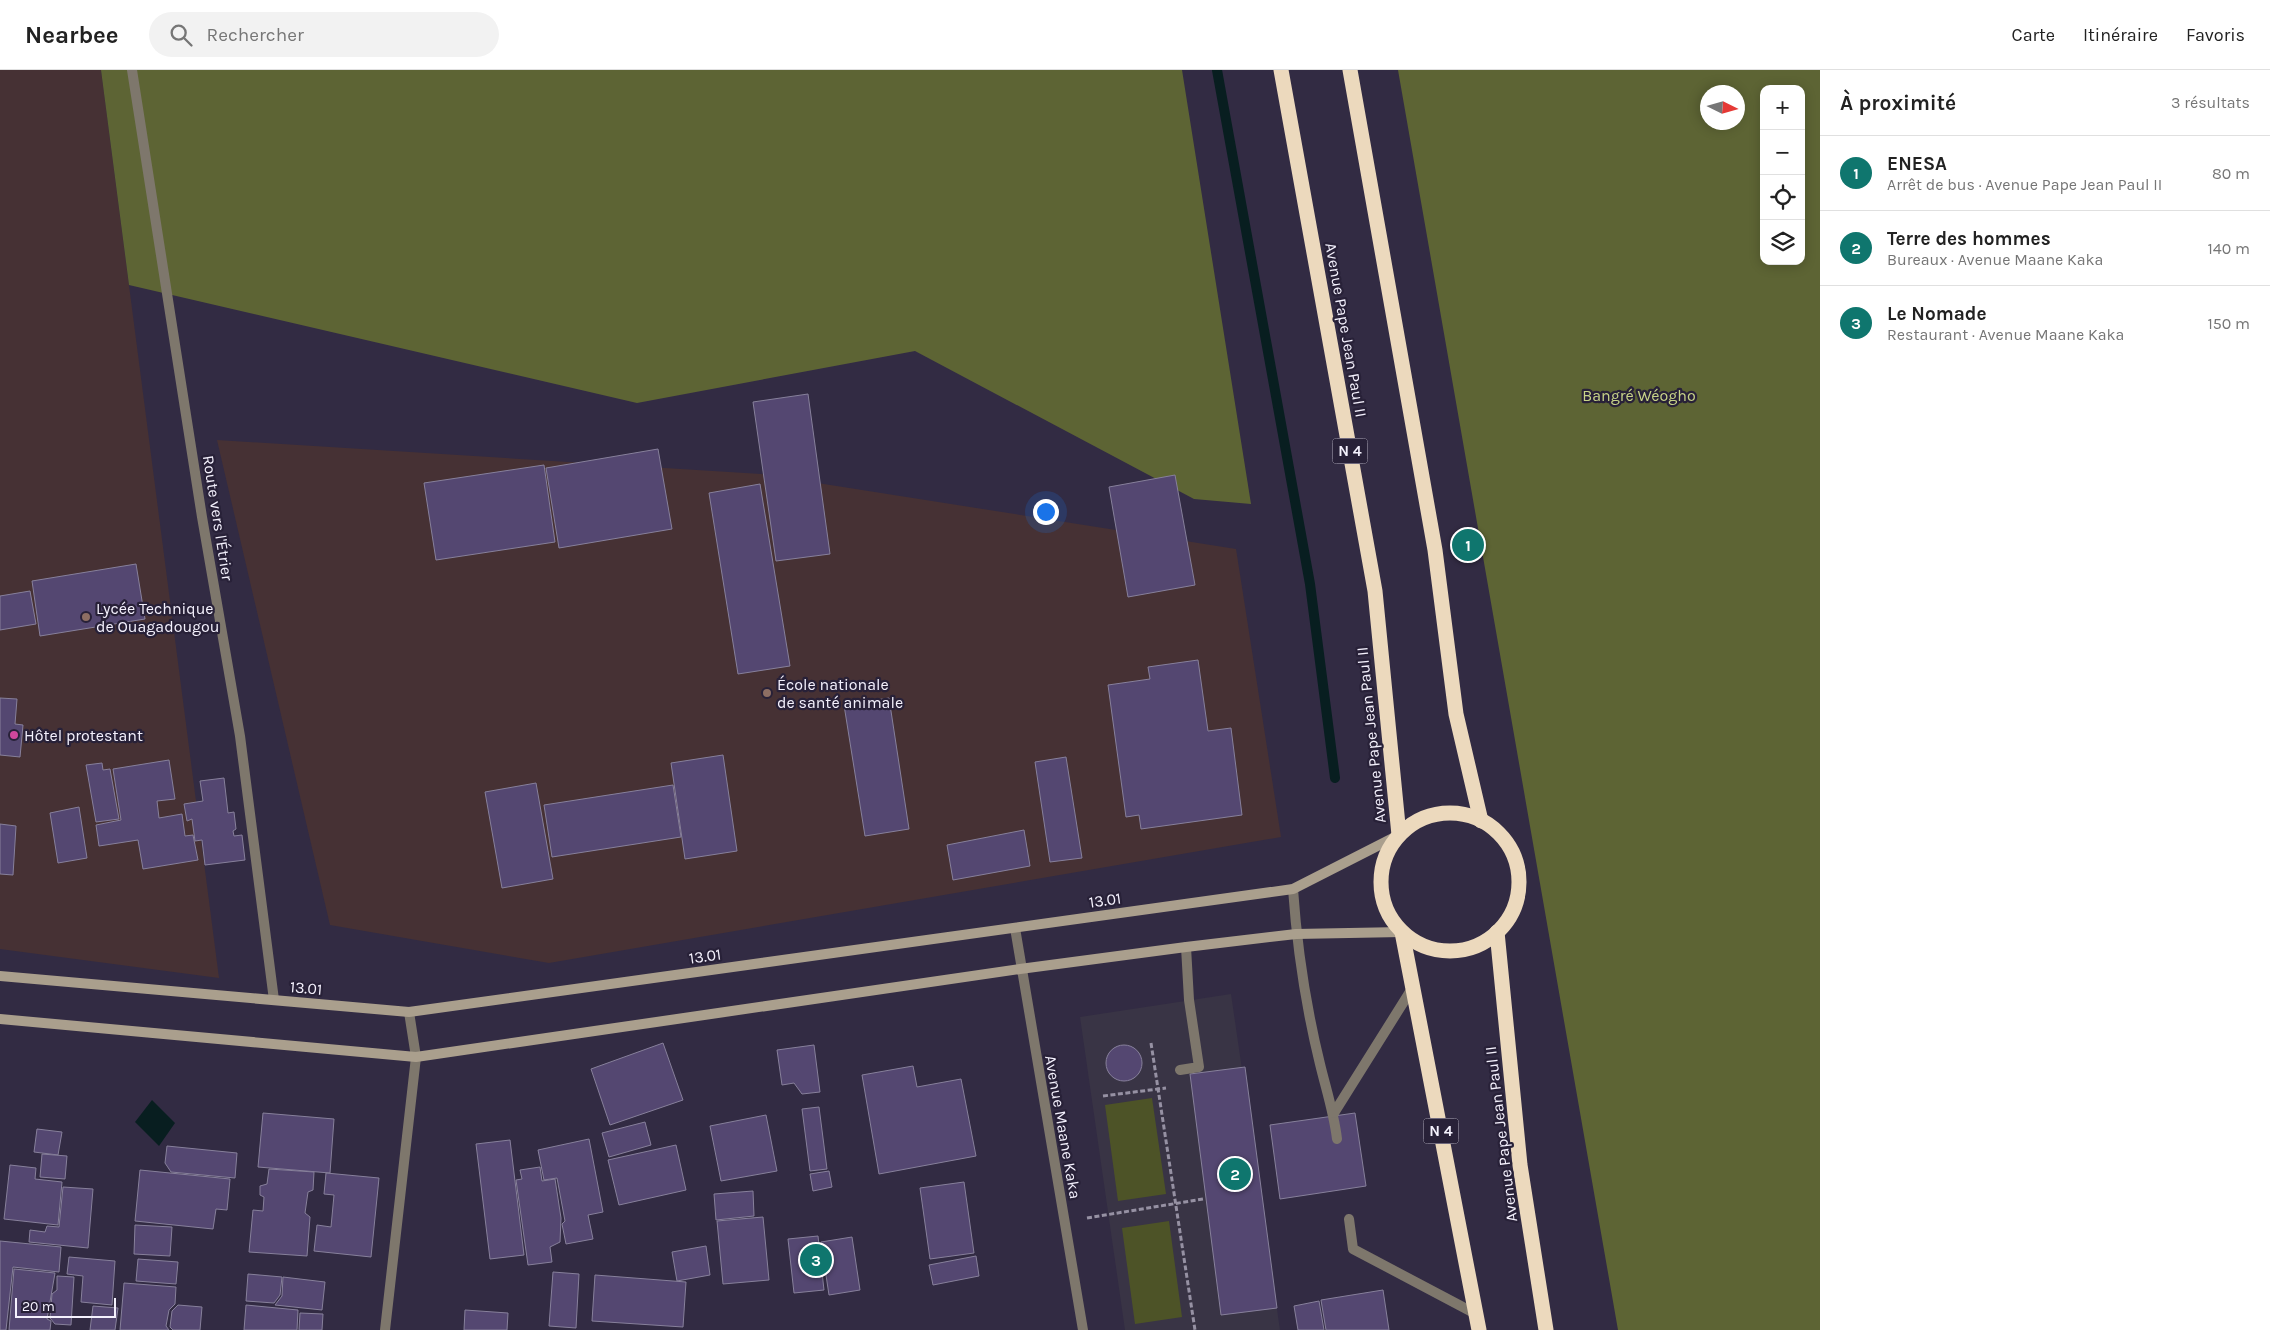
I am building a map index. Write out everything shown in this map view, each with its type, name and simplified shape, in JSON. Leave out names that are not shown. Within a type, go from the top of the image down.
[{"type":"highway","name":"Avenue Pape Jean Paul II","points":[[1281,70],[1375,591],[1399,835]]},
{"type":"highway","points":[[1350,70],[1435,550],[1456,714],[1481,821]]},
{"type":"highway","name":"Avenue Pape Jean Paul II","points":[[1438,814],[1468,815],[1481,821],[1503,840],[1512,851],[1518,872],[1518,894],[1510,915],[1497,932],[1482,943],[1466,949],[1450,951],[1432,949],[1416,943],[1402,932],[1389,915],[1382,895],[1382,873],[1387,853],[1399,835],[1424,818],[1438,814]]},
{"type":"highway","name":"Avenue Pape Jean Paul II","points":[[1402,932],[1414,986],[1479,1330]]},
{"type":"highway","name":"Avenue Pape Jean Paul II","points":[[1497,932],[1520,1165],[1546,1330]]},
{"type":"street","name":"Route vers l'Étrier","points":[[132,70],[202,517],[240,736],[274,1000]]},
{"type":"street","name":"13.01","points":[[0,976],[409,1012],[1293,889],[1399,835]]},
{"type":"street","points":[[1293,889],[1296,934],[1320,1064],[1334,1113],[1338,1139]]},
{"type":"street","name":"Avenue Maane Kaka","points":[[1014,928],[1083,1330]]},
{"type":"street","points":[[0,1019],[416,1057],[1020,969],[1186,947],[1296,934],[1402,932]]},
{"type":"street","points":[[1180,1070],[1199,1067],[1189,1000],[1186,947]]},
{"type":"street","points":[[1334,1113],[1414,986]]},
{"type":"street","points":[[385,1330],[416,1057],[409,1012]]},
{"type":"street","points":[[1348,1219],[1353,1249],[1476,1314]]},
{"type":"path","points":[[1151,1043],[1195,1330]]},
{"type":"path","points":[[1103,1096],[1182,1086],[1180,1070]]},
{"type":"path","points":[[1065,1223],[1203,1199]]},
{"type":"shaded area","name":"Lycée Technique de Ouagadougou","points":[[0,70],[101,70],[219,978],[0,949]]},
{"type":"shaded area","name":"École nationale de santé animale","points":[[217,440],[761,474],[1236,549],[1281,837],[549,963],[330,925]]},
{"type":"shaded area","points":[[1231,994],[1280,1330],[1125,1330],[1080,1017]]},
{"type":"shaded area","points":[[152,1100],[175,1123],[159,1146],[135,1122]]},
{"type":"green space","points":[[101,70],[1182,70],[1251,504],[1194,499],[915,351],[637,403],[129,285]]},
{"type":"green space","name":"Bangré Wéogho","points":[[1398,70],[1820,70],[1820,1330],[1618,1330]]},
{"type":"green space","points":[[1152,1098],[1166,1194],[1118,1201],[1105,1105]]},
{"type":"green space","points":[[1169,1221],[1182,1317],[1135,1324],[1122,1228]]},
{"type":"building","points":[[808,394],[830,554],[776,561],[753,402]]},
{"type":"building","points":[[658,449],[672,529],[559,548],[546,468]]},
{"type":"building","points":[[544,465],[555,542],[436,560],[424,483]]},
{"type":"building","points":[[1175,475],[1195,585],[1128,597],[1109,487]]},
{"type":"building","points":[[760,484],[790,666],[738,674],[709,493]]},
{"type":"building","points":[[136,564],[145,619],[40,636],[32,581]]},
{"type":"building","points":[[30,591],[36,624],[0,630],[0,596]]},
{"type":"building","points":[[1198,660],[1208,731],[1231,728],[1242,815],[1141,829],[1139,815],[1126,817],[1108,685],[1150,679],[1148,667]]},
{"type":"building","points":[[0,698],[17,699],[15,724],[23,725],[20,757],[0,755]]},
{"type":"building","points":[[889,698],[909,829],[865,836],[844,705]]},
{"type":"building","points":[[723,755],[737,851],[685,859],[671,763]]},
{"type":"building","points":[[1066,757],[1082,858],[1050,862],[1035,762]]},
{"type":"building","points":[[169,760],[175,799],[157,801],[159,818],[182,814],[185,836],[193,835],[198,860],[143,869],[138,840],[99,846],[96,825],[121,820],[113,769]]},
{"type":"building","points":[[102,763],[103,770],[110,769],[119,819],[96,822],[86,765]]},
{"type":"building","points":[[224,778],[228,813],[234,812],[236,829],[233,831],[234,836],[242,835],[245,860],[205,865],[202,840],[195,841],[192,819],[187,821],[184,804],[203,801],[200,781]]},
{"type":"building","points":[[536,783],[553,879],[502,888],[485,792]]},
{"type":"building","points":[[673,785],[681,837],[552,857],[544,805]]},
{"type":"building","points":[[79,807],[87,858],[58,863],[50,813]]},
{"type":"building","points":[[0,824],[16,826],[13,875],[0,874]]},
{"type":"building","points":[[1024,830],[1030,866],[953,880],[947,845]]},
{"type":"building","points":[[663,1043],[683,1100],[610,1125],[591,1069]]},
{"type":"building","points":[[814,1045],[820,1092],[802,1094],[794,1083],[782,1085],[777,1050]]},
{"type":"building","points":[[1124,1045],[1136,1051],[1142,1063],[1136,1075],[1124,1081],[1112,1075],[1106,1063],[1112,1051]]},
{"type":"building","points":[[913,1066],[917,1087],[961,1079],[976,1156],[879,1174],[862,1075]]},
{"type":"building","points":[[1245,1067],[1277,1308],[1221,1315],[1190,1074]]},
{"type":"building","points":[[819,1107],[827,1169],[810,1171],[802,1109]]},
{"type":"building","points":[[263,1113],[334,1119],[330,1173],[258,1167]]},
{"type":"building","points":[[1355,1113],[1366,1186],[1280,1199],[1270,1125]]},
{"type":"building","points":[[766,1115],[777,1171],[721,1181],[710,1126]]},
{"type":"building","points":[[645,1122],[651,1145],[609,1157],[602,1133]]},
{"type":"building","points":[[37,1129],[62,1132],[58,1155],[34,1152]]},
{"type":"building","points":[[589,1139],[603,1212],[588,1215],[593,1239],[566,1244],[562,1224],[565,1221],[557,1178],[544,1180],[538,1150]]},
{"type":"building","points":[[510,1140],[524,1255],[490,1259],[476,1144]]},
{"type":"building","points":[[676,1145],[686,1190],[619,1205],[608,1160]]},
{"type":"building","points":[[167,1146],[237,1153],[235,1178],[171,1172],[165,1163]]},
{"type":"building","points":[[42,1154],[67,1156],[65,1179],[40,1177]]},
{"type":"building","points":[[10,1165],[36,1168],[35,1179],[62,1182],[58,1225],[4,1219]]},
{"type":"building","points":[[540,1167],[542,1181],[555,1179],[561,1218],[560,1242],[550,1247],[552,1262],[528,1265],[516,1180],[522,1179],[520,1170]]},
{"type":"building","points":[[269,1169],[314,1172],[313,1190],[308,1192],[305,1213],[310,1217],[307,1256],[249,1252],[253,1210],[263,1211],[264,1197],[260,1195],[260,1186],[267,1184]]},
{"type":"building","points":[[140,1170],[230,1179],[227,1210],[216,1209],[213,1229],[135,1221]]},
{"type":"building","points":[[829,1171],[832,1187],[813,1191],[810,1174]]},
{"type":"building","points":[[326,1173],[379,1178],[371,1257],[314,1251],[317,1225],[331,1227],[334,1195],[324,1194]]},
{"type":"building","points":[[964,1182],[974,1253],[930,1259],[920,1188]]},
{"type":"building","points":[[63,1187],[93,1189],[88,1248],[29,1242],[30,1230],[45,1232],[47,1226],[59,1227]]},
{"type":"building","points":[[753,1191],[754,1216],[716,1220],[714,1194]]},
{"type":"building","points":[[763,1217],[769,1280],[723,1284],[717,1221]]},
{"type":"building","points":[[135,1225],[172,1227],[170,1256],[134,1254]]},
{"type":"building","points":[[818,1236],[824,1290],[794,1293],[788,1239]]},
{"type":"building","points":[[852,1237],[860,1290],[829,1295],[821,1242]]},
{"type":"building","points":[[0,1241],[61,1247],[59,1272],[13,1267],[6,1330],[0,1330]]},
{"type":"building","points":[[706,1246],[710,1275],[677,1281],[672,1252]]},
{"type":"building","points":[[976,1256],[979,1276],[933,1285],[929,1265]]},
{"type":"building","points":[[69,1257],[115,1261],[112,1305],[81,1302],[83,1276],[67,1274]]},
{"type":"building","points":[[138,1259],[178,1262],[176,1284],[136,1281]]},
{"type":"building","points":[[14,1269],[55,1273],[47,1319],[51,1321],[50,1330],[9,1330]]},
{"type":"building","points":[[553,1272],[579,1274],[576,1328],[549,1326]]},
{"type":"building","points":[[248,1274],[282,1277],[280,1295],[274,1303],[246,1301]]},
{"type":"building","points":[[595,1275],[686,1282],[683,1327],[592,1321]]},
{"type":"building","points":[[57,1276],[74,1277],[71,1325],[55,1324],[50,1318],[52,1294],[57,1290]]},
{"type":"building","points":[[283,1277],[325,1282],[322,1310],[275,1305],[282,1296]]},
{"type":"building","points":[[124,1283],[176,1287],[175,1304],[169,1310],[166,1326],[169,1330],[120,1330]]},
{"type":"building","points":[[1383,1290],[1389,1330],[1326,1330],[1321,1300]]},
{"type":"building","points":[[1319,1301],[1324,1330],[1298,1330],[1294,1306]]},
{"type":"building","points":[[178,1305],[202,1307],[200,1330],[173,1330],[170,1327],[172,1311]]},
{"type":"building","points":[[246,1305],[298,1310],[297,1330],[244,1330]]},
{"type":"building","points":[[93,1306],[118,1308],[115,1330],[90,1330]]},
{"type":"building","points":[[465,1310],[508,1313],[507,1330],[464,1330]]},
{"type":"building","points":[[300,1313],[323,1314],[322,1330],[299,1330]]},
{"type":"waterway","points":[[1217,70],[1310,584],[1335,778]]},
{"type":"place","name":"ENESA","points":[[1468,545]]},
{"type":"place","name":"Lycée Technique de Ouagadougou","points":[[86,617]]},
{"type":"place","name":"École nationale de santé animale","points":[[767,693]]},
{"type":"place","name":"Hôtel protestant","points":[[14,735]]},
{"type":"place","name":"Terre des hommes","points":[[1235,1174]]},
{"type":"place","name":"Le Nomade","points":[[816,1260]]}]
